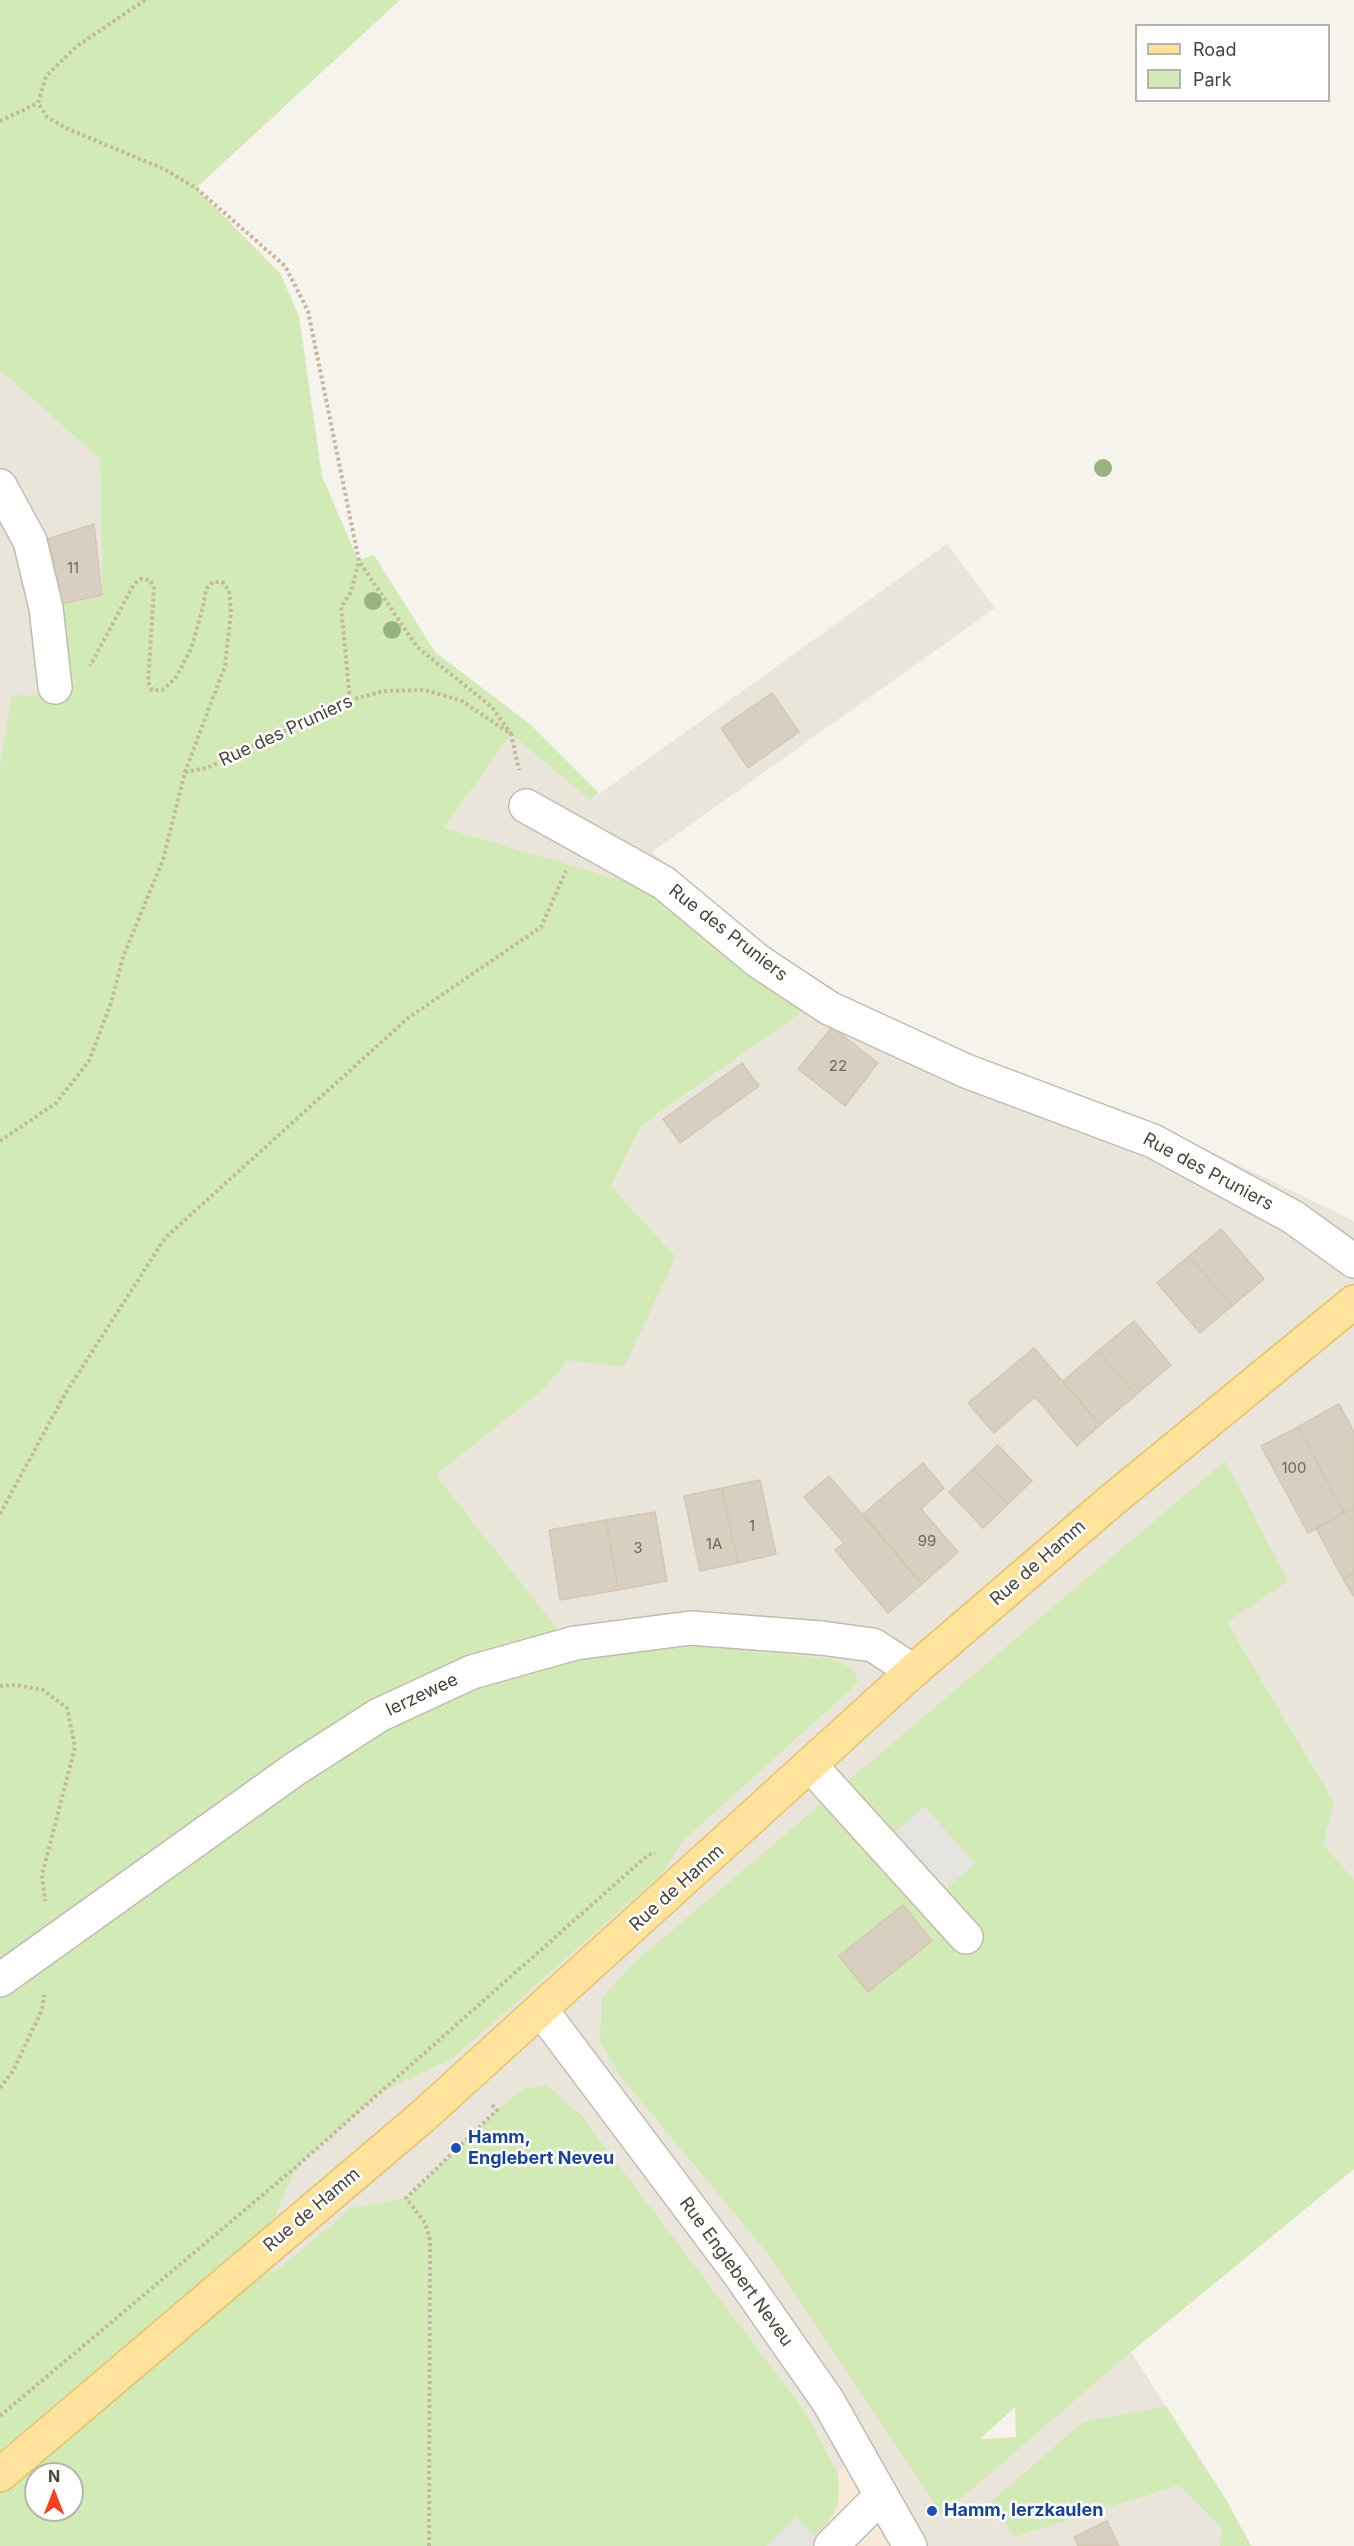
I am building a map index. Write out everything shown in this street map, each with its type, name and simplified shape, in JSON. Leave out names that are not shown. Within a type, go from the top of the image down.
[{"type":"main road","name":"Rue de Hamm","points":[[0,2475],[422,2117],[542,2011],[913,1671],[1111,1501],[1354,1302]]},
{"type":"street","points":[[0,486],[30,541],[46,608],[55,687]]},
{"type":"street","name":"Rue des Pruniers","points":[[526,806],[664,883],[758,961],[829,1008],[966,1071],[1153,1141],[1293,1217],[1354,1261]]},
{"type":"street","name":"Ierzewee","points":[[0,1980],[304,1763],[380,1715],[472,1671],[575,1643],[691,1628],[820,1638],[873,1645],[913,1671]]},
{"type":"street","points":[[811,1766],[966,1937]]},
{"type":"street","name":"Rue Englebert Neveu","points":[[542,2011],[738,2272],[828,2401],[910,2546]]},
{"type":"street","points":[[831,2546],[881,2496]]},
{"type":"path","points":[[0,121],[38,103],[46,76],[77,46],[145,0]]},
{"type":"path","points":[[38,103],[47,117],[68,129],[164,169],[196,188],[285,266],[308,311],[359,561],[417,646],[492,707],[511,734],[526,806]]},
{"type":"path","points":[[350,700],[341,607],[351,592],[359,561]]},
{"type":"path","name":"Rue des Pruniers","points":[[55,687],[62,697],[71,697],[78,690],[134,584],[141,579],[150,580],[154,588],[148,682],[152,690],[162,690],[175,679],[191,649],[206,589],[213,582],[222,582],[229,590],[231,612],[225,666],[185,772]]},
{"type":"path","name":"Rue des Pruniers","points":[[185,772],[207,768],[350,700],[384,691],[424,690],[462,701],[511,734]]},
{"type":"path","points":[[0,1141],[56,1103],[89,1061],[111,1003],[123,957],[162,860],[185,772]]},
{"type":"path","points":[[0,1514],[65,1394],[165,1238],[408,1018],[541,927],[581,836]]},
{"type":"path","points":[[0,1686],[16,1685],[43,1690],[67,1708],[75,1748],[42,1875],[51,1944],[42,2010],[13,2071],[0,2088]]},
{"type":"path","points":[[0,2416],[297,2166],[648,1856],[665,1849]]},
{"type":"path","points":[[429,2546],[430,2240],[425,2223],[406,2198],[497,2110],[437,2042]]},
{"type":"shaded area","points":[[0,370],[100,459],[102,595],[62,697],[0,767]]},
{"type":"shaded area","points":[[947,544],[995,608],[652,852],[764,952],[835,996],[975,1059],[1166,1130],[1354,1221],[1354,1880],[1322,1844],[1334,1802],[1227,1622],[1225,1461],[600,2041],[619,2075],[768,2254],[942,2514],[1131,2352],[1228,2503],[1251,2546],[910,2546],[857,2454],[838,2473],[804,2410],[581,2115],[547,2085],[497,2110],[406,2198],[351,2208],[274,2274],[258,2255],[297,2166],[382,2092],[452,2059],[663,1873],[682,1842],[858,1683],[856,1673],[849,1666],[831,1659],[693,1645],[577,1655],[436,1475],[543,1390],[567,1360],[676,1257],[611,1186],[641,1126],[806,1009],[534,856],[444,828],[511,734],[591,800]]},
{"type":"shaded area","points":[[924,1806],[975,1863],[933,1901],[882,1844]]},
{"type":"shaded area","points":[[857,2454],[910,2546],[767,2546],[796,2517],[814,2535],[829,2521],[838,2506],[838,2473]]},
{"type":"shaded area","points":[[796,2517],[825,2546],[767,2546]]},
{"type":"green space","points":[[0,0],[400,0],[196,188],[280,273],[299,316],[322,476],[358,560],[374,555],[435,652],[531,725],[599,793],[590,800],[511,734],[444,828],[654,890],[806,1009],[641,1126],[611,1186],[676,1257],[624,1367],[567,1360],[543,1390],[436,1475],[577,1654],[693,1645],[831,1659],[849,1666],[856,1673],[858,1683],[682,1842],[663,1873],[452,2059],[382,2092],[297,2166],[258,2255],[274,2273],[351,2208],[406,2198],[497,2110],[524,2089],[547,2085],[581,2115],[804,2410],[838,2473],[838,2506],[829,2521],[814,2536],[796,2517],[767,2546],[0,2546],[0,767],[12,695],[61,697],[56,605],[102,594],[100,459],[0,370]]},
{"type":"green space","points":[[1225,1461],[1288,1581],[1227,1622],[1334,1802],[1323,1844],[1354,1880],[1354,2169],[1131,2352],[942,2515],[768,2254],[619,2075],[600,2041],[602,1998],[635,1962]],"holes":[[[1015,2407],[1016,2437],[982,2439],[981,2438]]]},
{"type":"green space","points":[[1166,2406],[1228,2503],[1251,2546],[1220,2546],[1222,2528],[1180,2485],[1014,2537],[992,2501],[1083,2422]]},
{"type":"building","points":[[94,524],[102,595],[56,605],[41,541]]},
{"type":"building","points":[[772,693],[799,732],[748,768],[721,728]]},
{"type":"building","points":[[832,1027],[878,1063],[845,1106],[798,1069]]},
{"type":"building","points":[[742,1063],[759,1086],[680,1143],[663,1119]]},
{"type":"building","points":[[1221,1229],[1264,1279],[1232,1306],[1189,1256]]},
{"type":"building","points":[[1189,1256],[1232,1306],[1200,1333],[1157,1283]]},
{"type":"building","points":[[1134,1321],[1171,1365],[1136,1395],[1098,1351]]},
{"type":"building","points":[[1034,1348],[1100,1425],[1077,1446],[1035,1397],[994,1433],[968,1403]]},
{"type":"building","points":[[1098,1351],[1136,1395],[1100,1425],[1063,1381]]},
{"type":"building","points":[[1339,1404],[1354,1432],[1354,1508],[1344,1513],[1298,1427]]},
{"type":"building","points":[[1298,1427],[1344,1513],[1308,1533],[1261,1446]]},
{"type":"building","points":[[998,1445],[1032,1481],[1008,1504],[973,1469]]},
{"type":"building","points":[[923,1463],[944,1488],[921,1509],[958,1552],[922,1584],[863,1514]]},
{"type":"building","points":[[973,1469],[1008,1504],[983,1528],[949,1492]]},
{"type":"building","points":[[829,1476],[922,1584],[888,1613],[835,1550],[844,1543],[804,1497]]},
{"type":"building","points":[[760,1480],[776,1554],[738,1563],[722,1488]]},
{"type":"building","points":[[722,1488],[738,1563],[700,1571],[684,1496]]},
{"type":"building","points":[[1354,1508],[1354,1573],[1343,1579],[1316,1528]]},
{"type":"building","points":[[655,1512],[667,1581],[618,1590],[606,1520]]},
{"type":"building","points":[[606,1520],[618,1590],[560,1600],[549,1530]]},
{"type":"building","points":[[1354,1573],[1354,1596],[1343,1579]]},
{"type":"building","points":[[903,1905],[932,1941],[868,1992],[839,1956]]},
{"type":"building","points":[[1107,2521],[1119,2546],[1078,2546],[1074,2537]]},
{"type":"place","name":"Hamm, Englebert Neveu","points":[[456,2148]]},
{"type":"place","name":"Hamm, Ierzkaulen","points":[[932,2511]]}]
